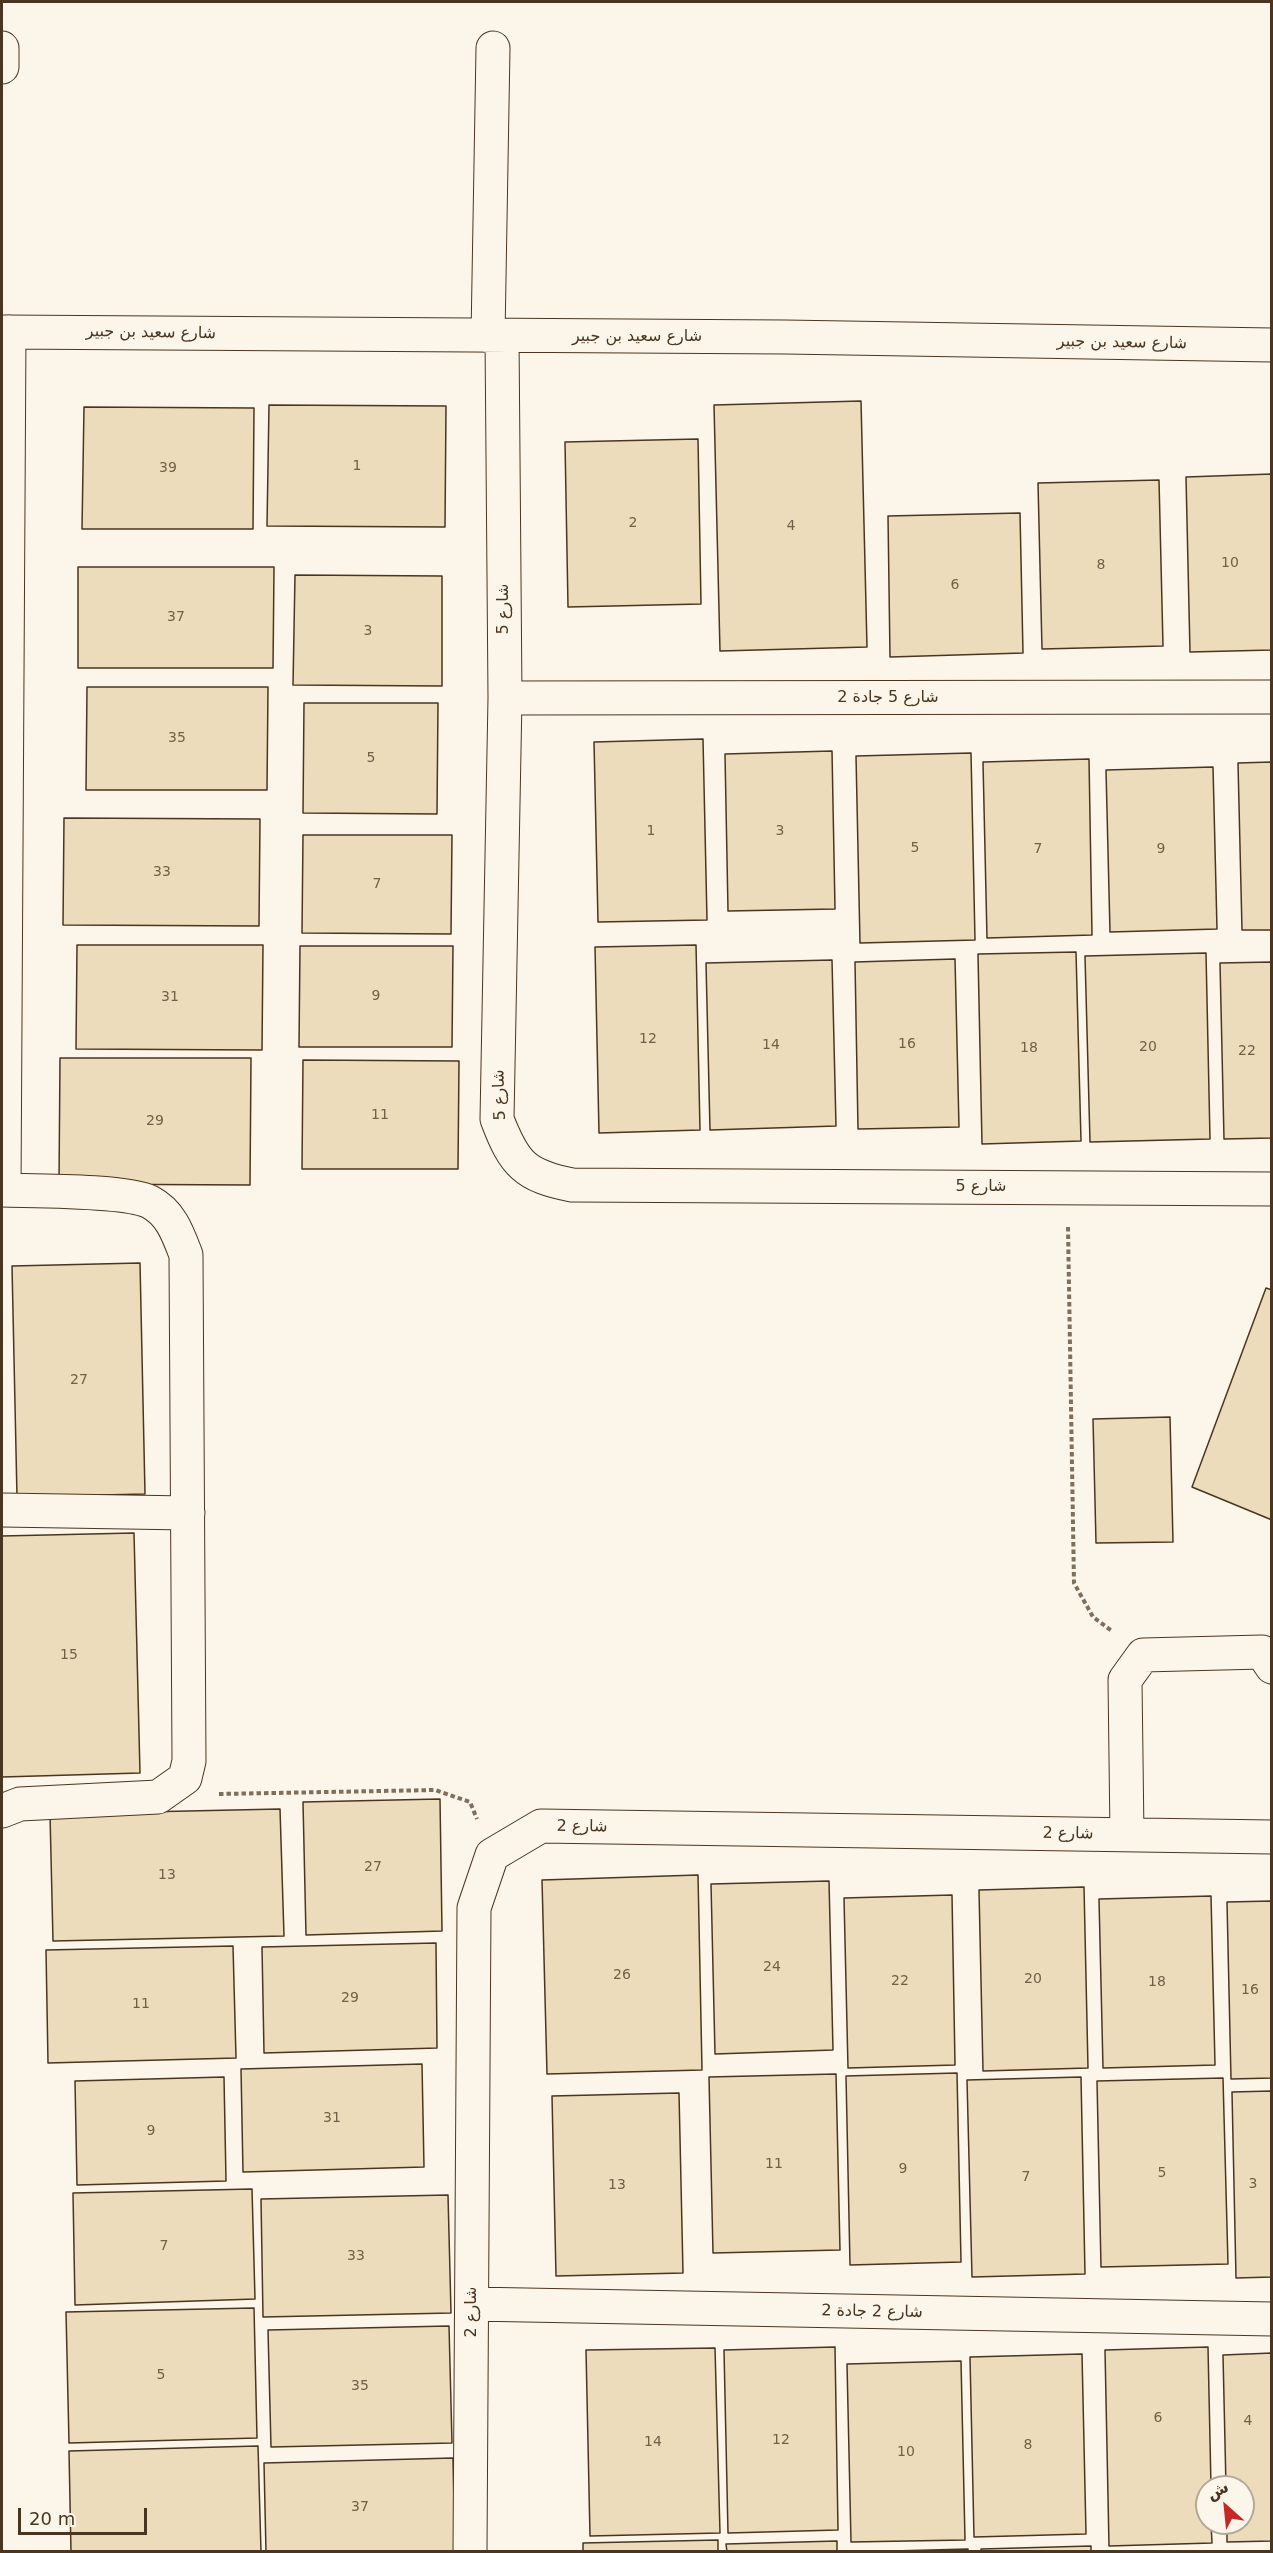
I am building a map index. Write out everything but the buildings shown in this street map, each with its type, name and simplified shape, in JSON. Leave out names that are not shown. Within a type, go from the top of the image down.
[{"type":"street","points":[[2,48],[2,67]]},
{"type":"street","name":"شارع 5","points":[[493,48],[495,336],[504,698],[497,1119],[508,1148],[526,1168],[543,1179],[572,1185],[1272,1189]]},
{"type":"street","points":[[2,1810],[20,1804],[158,1797],[185,1778],[189,1761],[186,1255],[178,1232],[169,1217],[150,1202],[123,1196],[3,1190],[5,332]]},
{"type":"street","name":"شارع سعيد بن جبير","points":[[5,332],[785,338],[1272,345]]},
{"type":"street","name":"شارع 5 جادة 2","points":[[504,698],[1272,697]]},
{"type":"street","points":[[2,1510],[188,1512]]},
{"type":"street","points":[[1127,1835],[1125,1680],[1143,1655],[1262,1652],[1272,1667]]},
{"type":"street","name":"شارع 2","points":[[470,2552],[474,1908],[492,1855],[541,1826],[1272,1837]]},
{"type":"street","name":"شارع 2 جادة 2","points":[[472,2304],[1272,2319]]},
{"type":"path","points":[[1067,1188],[1074,1583],[1094,1617],[1143,1655]]},
{"type":"path","points":[[185,1778],[207,1794],[435,1790],[470,1802],[492,1855]]}]
